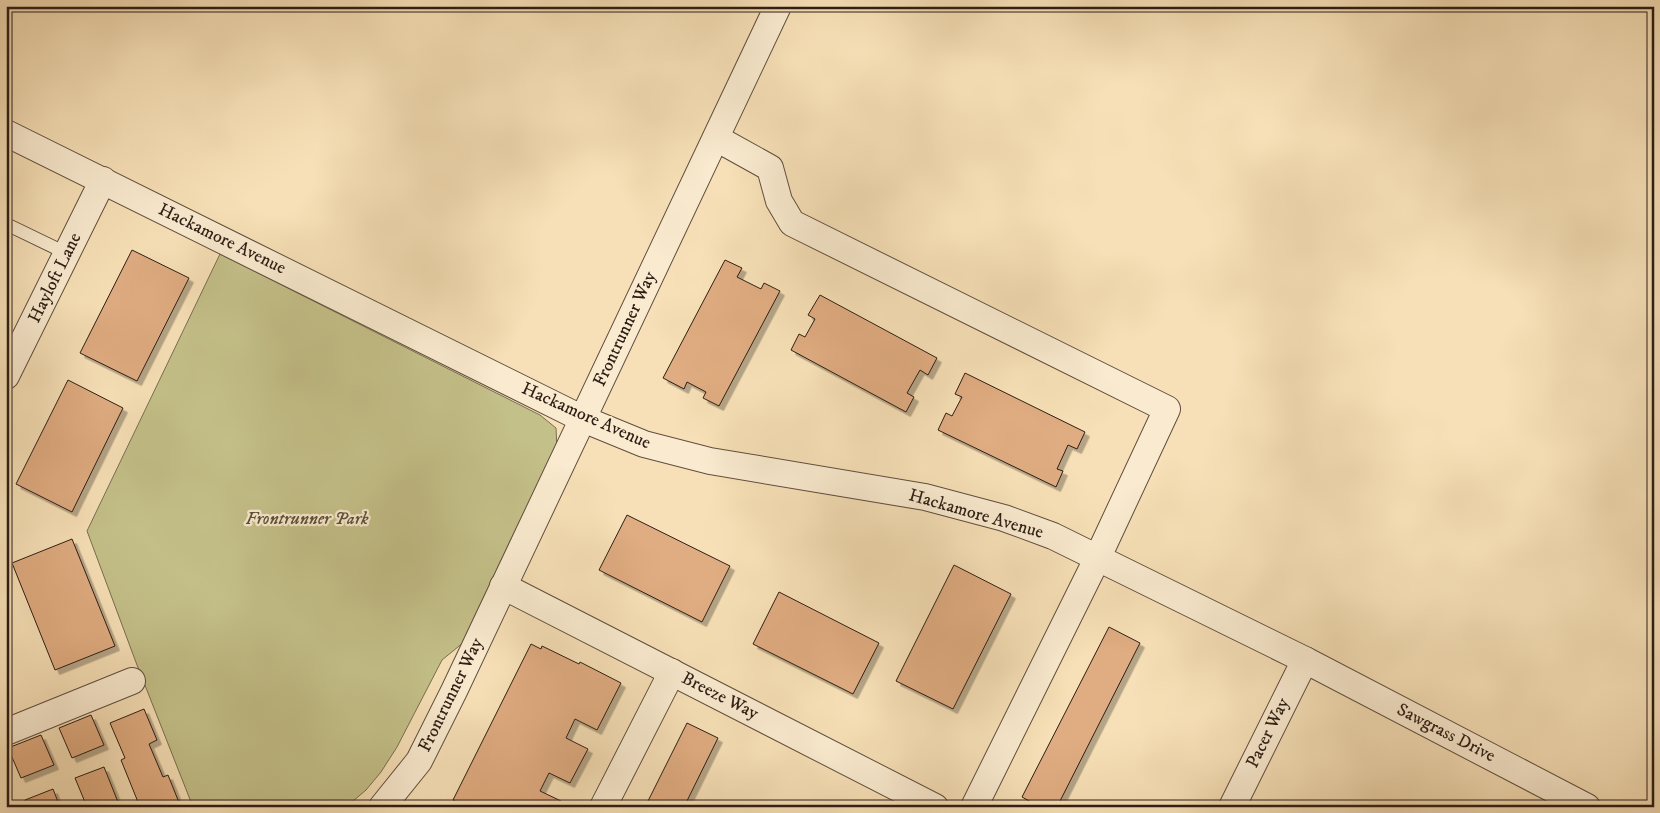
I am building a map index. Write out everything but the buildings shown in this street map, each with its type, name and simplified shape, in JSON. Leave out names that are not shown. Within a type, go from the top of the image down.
[{"type":"street","name":"Frontrunner Way","points":[[382,807],[419,761],[778,6]]},
{"type":"street","name":"Hackamore Avenue","points":[[6,133],[583,419],[644,444],[710,461],[925,497],[1004,518],[1053,536],[1304,660]]},
{"type":"street","points":[[716,138],[770,168],[779,201],[792,223],[1167,409],[1097,559],[974,807]]},
{"type":"street","name":"Hayloft Lane","points":[[6,376],[103,180]]},
{"type":"street","name":"Breeze Way","points":[[503,586],[936,807]]},
{"type":"street","name":"Pacer Way","points":[[1232,807],[1304,660]]},
{"type":"street","name":"Sawgrass Drive","points":[[1304,660],[1587,807]]},
{"type":"street","points":[[603,807],[672,672]]},
{"type":"street","points":[[6,732],[132,680]]},
{"type":"lane","points":[[6,224],[66,253]]},
{"type":"green space","name":"Frontrunner Park","points":[[220,254],[540,415],[556,428],[557,450],[464,642],[442,660],[397,747],[381,772],[366,790],[346,807],[193,807],[87,531]]}]
